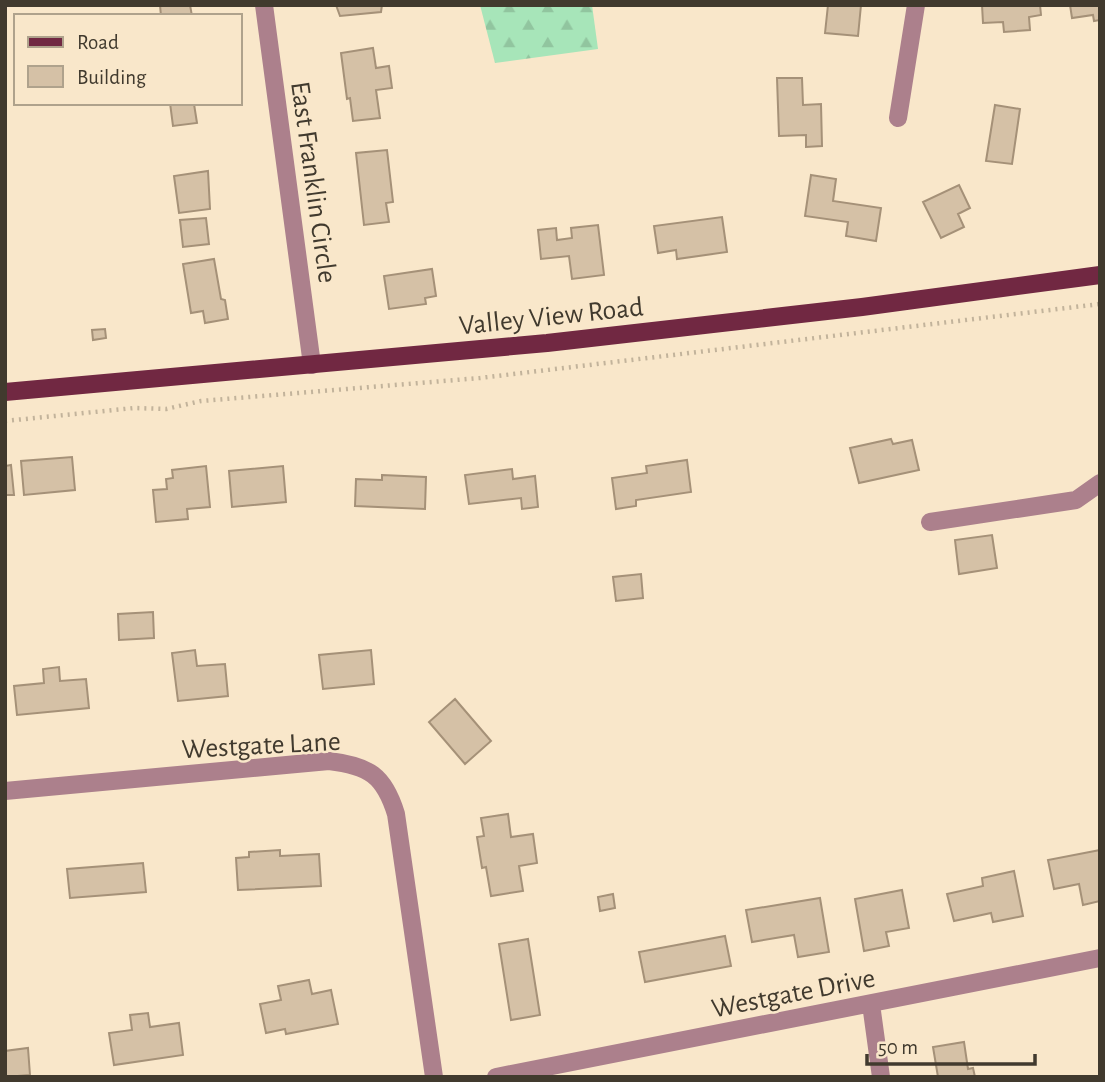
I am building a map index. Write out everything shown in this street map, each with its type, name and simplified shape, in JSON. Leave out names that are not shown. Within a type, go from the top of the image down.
[{"type":"main road","name":"Valley View Road","points":[[5,392],[547,343],[850,309],[1100,275]]},
{"type":"street","name":"East Franklin Circle","points":[[264,5],[312,365]]},
{"type":"street","points":[[898,118],[916,5]]},
{"type":"street","points":[[930,522],[1076,500],[1100,483]]},
{"type":"street","name":"Westgate Lane","points":[[5,791],[329,761],[351,764],[373,774],[390,792],[396,814],[435,1077]]},
{"type":"street","name":"Westgate Drive","points":[[496,1077],[1100,958]]},
{"type":"street","points":[[871,1004],[881,1077]]},
{"type":"path","points":[[5,421],[134,408],[166,408],[201,401],[480,378],[1100,304]]},
{"type":"green space","points":[[480,5],[592,5],[598,49],[495,63]]},
{"type":"building","points":[[160,5],[190,5],[192,14],[161,14]]},
{"type":"building","points":[[336,5],[382,5],[381,12],[340,16]]},
{"type":"building","points":[[828,5],[861,5],[858,36],[825,33]]},
{"type":"building","points":[[982,5],[1040,5],[1041,15],[1029,17],[1030,30],[1004,32],[1003,22],[983,23]]},
{"type":"building","points":[[1070,5],[1100,5],[1100,20],[1094,21],[1093,15],[1072,18]]},
{"type":"building","points":[[373,48],[376,68],[389,66],[392,88],[376,90],[380,118],[353,121],[341,53]]},
{"type":"building","points":[[777,78],[802,78],[803,105],[821,104],[822,146],[806,147],[806,135],[779,136]]},
{"type":"building","points":[[170,105],[194,105],[197,123],[173,126]]},
{"type":"building","points":[[995,105],[1020,109],[1012,164],[986,161]]},
{"type":"building","points":[[387,150],[393,202],[386,203],[389,222],[364,225],[356,153]]},
{"type":"building","points":[[208,171],[210,209],[179,213],[174,176]]},
{"type":"building","points":[[811,175],[836,179],[833,201],[881,208],[876,241],[846,236],[848,222],[805,216]]},
{"type":"building","points":[[959,185],[970,208],[958,214],[964,227],[941,238],[923,202]]},
{"type":"building","points":[[722,217],[727,252],[677,259],[676,250],[658,253],[654,226]]},
{"type":"building","points":[[206,218],[209,244],[183,247],[180,220]]},
{"type":"building","points":[[598,225],[604,275],[572,279],[569,256],[541,259],[538,230],[556,228],[557,240],[572,238],[571,228]]},
{"type":"building","points":[[214,259],[221,299],[225,300],[228,319],[205,323],[203,311],[191,313],[183,264]]},
{"type":"building","points":[[432,269],[436,296],[425,298],[426,304],[389,309],[384,276]]},
{"type":"building","points":[[105,329],[106,338],[93,340],[92,330]]},
{"type":"building","points":[[891,439],[893,444],[912,440],[919,470],[859,483],[850,448]]},
{"type":"building","points":[[72,457],[75,490],[24,495],[21,461]]},
{"type":"building","points":[[687,460],[691,492],[636,500],[636,506],[616,509],[612,478],[647,473],[646,466]]},
{"type":"building","points":[[11,465],[14,495],[5,495],[5,466]]},
{"type":"building","points":[[206,466],[210,507],[187,509],[188,519],[156,522],[153,490],[167,489],[166,479],[173,478],[172,470]]},
{"type":"building","points":[[283,466],[286,502],[232,507],[229,471]]},
{"type":"building","points":[[512,469],[513,479],[535,476],[538,507],[522,509],[521,498],[469,504],[465,475]]},
{"type":"building","points":[[382,475],[426,477],[425,509],[355,506],[356,479],[382,480]]},
{"type":"building","points":[[992,535],[997,568],[959,574],[955,540]]},
{"type":"building","points":[[641,574],[643,598],[616,601],[613,577]]},
{"type":"building","points":[[153,612],[154,638],[119,640],[118,614]]},
{"type":"building","points":[[195,650],[197,666],[225,664],[228,696],[178,701],[172,653]]},
{"type":"building","points":[[371,650],[374,684],[323,689],[319,655]]},
{"type":"building","points":[[59,667],[60,681],[86,679],[89,708],[17,715],[14,686],[44,683],[43,669]]},
{"type":"building","points":[[455,699],[491,741],[465,764],[429,722]]},
{"type":"building","points":[[508,814],[511,837],[533,834],[537,863],[519,866],[523,891],[491,896],[486,867],[482,868],[477,837],[484,836],[481,818]]},
{"type":"building","points":[[280,850],[280,856],[319,854],[321,886],[238,890],[236,858],[249,857],[249,852]]},
{"type":"building","points":[[1100,850],[1100,901],[1083,905],[1079,884],[1054,889],[1048,860]]},
{"type":"building","points":[[143,863],[146,892],[70,898],[67,869]]},
{"type":"building","points":[[1014,871],[1023,916],[993,922],[991,913],[954,921],[947,894],[983,886],[982,878]]},
{"type":"building","points":[[902,890],[909,928],[886,932],[889,946],[864,951],[855,899]]},
{"type":"building","points":[[613,894],[615,908],[600,911],[598,897]]},
{"type":"building","points":[[820,898],[829,952],[798,957],[794,935],[752,942],[746,910]]},
{"type":"building","points":[[725,936],[731,966],[645,982],[639,952]]},
{"type":"building","points":[[528,939],[540,1015],[511,1020],[499,944]]},
{"type":"building","points":[[309,980],[312,994],[331,990],[338,1024],[286,1034],[285,1029],[266,1033],[260,1004],[281,1000],[278,986]]},
{"type":"building","points":[[148,1013],[150,1027],[179,1023],[183,1055],[114,1065],[109,1033],[132,1030],[130,1015]]},
{"type":"building","points":[[964,1042],[968,1069],[973,1068],[975,1077],[938,1077],[933,1047]]},
{"type":"building","points":[[28,1048],[30,1075],[5,1077],[5,1051]]}]
